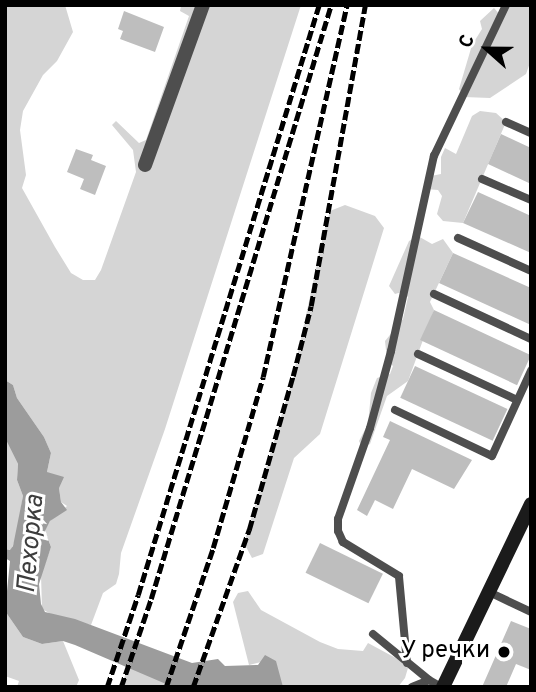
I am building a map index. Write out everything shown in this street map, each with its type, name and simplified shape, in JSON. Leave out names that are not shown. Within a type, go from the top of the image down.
[{"type":"main road","points":[[442,687],[531,504]]},
{"type":"street","points":[[145,164],[203,5]]},
{"type":"lane","points":[[407,663],[399,576],[343,542],[338,531],[338,519],[370,428],[391,351],[434,156],[506,5]]},
{"type":"lane","points":[[506,122],[531,133]]},
{"type":"lane","points":[[482,179],[531,200]]},
{"type":"lane","points":[[458,238],[531,271]]},
{"type":"lane","points":[[434,295],[531,340]]},
{"type":"lane","points":[[418,354],[517,400]]},
{"type":"lane","points":[[395,410],[492,456],[531,371]]},
{"type":"lane","points":[[489,593],[531,612]]},
{"type":"lane","points":[[373,634],[429,680],[442,687]]},
{"type":"lane","points":[[412,687],[429,680]]},
{"type":"shaded area","points":[[5,5],[65,5],[73,32],[57,61],[43,75],[23,111],[20,130],[26,175],[22,188],[71,273],[83,280],[95,280],[136,172],[133,150],[112,125],[116,121],[139,143],[146,140],[189,16],[180,11],[181,6],[301,5],[165,429],[121,553],[116,584],[103,593],[91,625],[56,617],[42,609],[41,575],[51,547],[45,530],[50,521],[67,506],[61,502],[59,488],[47,472],[51,453],[44,437],[17,398],[13,385],[5,380]]},
{"type":"shaded area","points":[[510,5],[531,5],[531,60],[526,74],[490,98],[464,97],[459,89],[472,45],[482,29],[480,21],[494,8],[501,16]]},
{"type":"shaded area","points":[[480,111],[496,113],[506,122],[463,223],[443,221],[437,214],[442,196],[438,190],[426,189],[431,176],[441,174],[441,157],[445,148],[456,154],[472,116]]},
{"type":"shaded area","points":[[345,205],[375,216],[384,228],[320,434],[294,458],[263,554],[252,558],[244,543],[293,376],[323,236],[330,211]]},
{"type":"shaded area","points":[[418,236],[432,244],[443,239],[453,253],[430,302],[434,310],[408,381],[387,396],[370,444],[362,447],[359,441],[368,424],[371,393],[377,378],[390,374],[393,366],[387,360],[385,341],[403,319],[408,297],[402,292],[395,294],[389,286],[409,241]]},
{"type":"shaded area","points":[[5,438],[18,464],[17,480],[23,496],[16,538],[11,550],[5,549]]},
{"type":"shaded area","points":[[248,591],[261,610],[320,642],[338,649],[363,651],[368,643],[405,663],[408,668],[405,678],[398,687],[283,687],[261,662],[249,665],[233,602],[238,593]]},
{"type":"shaded area","points":[[5,611],[23,637],[42,644],[63,641],[79,680],[76,687],[17,687],[19,681],[5,676]]},
{"type":"shaded area","points":[[128,667],[162,681],[173,687],[121,687]]},
{"type":"water","name":"Пехорка","points":[[5,380],[13,385],[17,398],[44,437],[51,453],[47,472],[64,477],[59,488],[61,502],[67,510],[50,521],[45,531],[51,547],[39,584],[41,604],[45,612],[75,619],[192,663],[218,659],[225,666],[258,665],[265,655],[276,661],[283,687],[173,687],[63,641],[42,644],[23,637],[5,611],[10,561],[5,558],[5,549],[10,550],[13,546],[23,496],[17,480],[18,464],[5,438]]},
{"type":"building","points":[[124,11],[164,27],[155,52],[120,39],[123,31],[118,29]]},
{"type":"building","points":[[501,134],[531,148],[531,184],[488,164]]},
{"type":"building","points":[[76,149],[93,155],[91,160],[106,166],[95,195],[80,189],[84,179],[67,172]]},
{"type":"building","points":[[478,192],[531,216],[531,253],[463,223]]},
{"type":"building","points":[[453,253],[531,288],[531,325],[439,283]]},
{"type":"building","points":[[434,310],[531,355],[517,385],[420,340]]},
{"type":"building","points":[[415,366],[507,409],[493,441],[400,398]]},
{"type":"building","points":[[390,421],[472,460],[454,489],[412,469],[393,509],[375,500],[367,516],[357,510],[390,440],[383,437]]},
{"type":"building","points":[[320,543],[383,574],[368,603],[306,573]]},
{"type":"building","points":[[511,621],[531,629],[531,670],[516,664],[506,687],[482,687]]},
{"type":"railway","points":[[107,687],[138,595],[319,5]]},
{"type":"railway","points":[[121,687],[151,599],[331,5]]},
{"type":"railway","points":[[166,687],[213,548],[263,377],[347,5]]},
{"type":"railway","points":[[193,687],[249,530],[311,306],[365,5]]},
{"type":"place","name":"У речки","points":[[504,652]]}]
